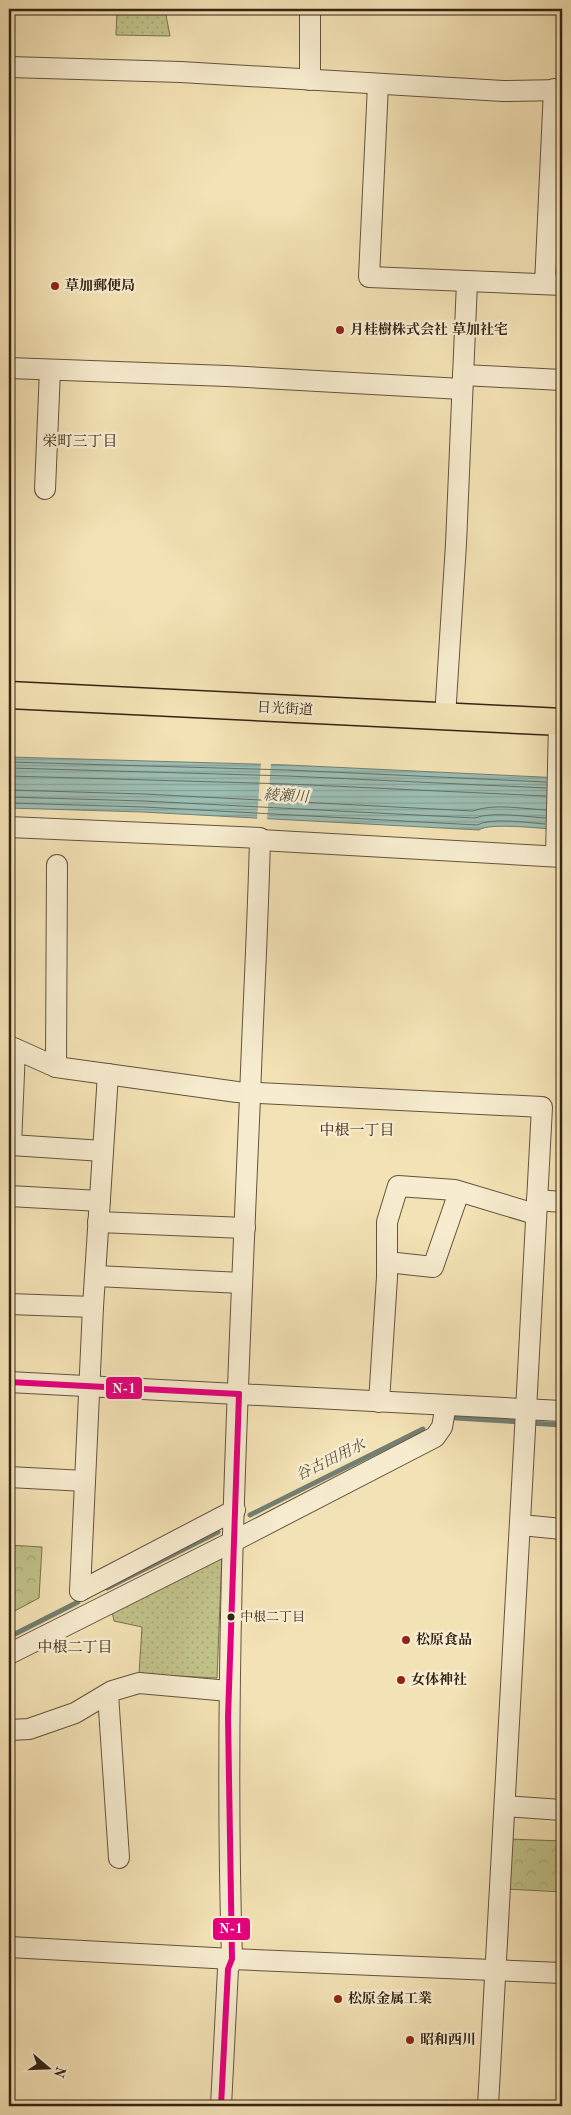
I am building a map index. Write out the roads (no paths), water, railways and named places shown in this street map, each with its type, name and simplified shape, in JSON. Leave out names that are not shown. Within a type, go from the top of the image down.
[{"type":"main road","name":"日光街道","points":[[9,695],[561,722]]},
{"type":"street","points":[[310,9],[310,80]]},
{"type":"street","points":[[9,67],[180,72],[503,91],[558,90],[554,284],[369,277],[378,85]]},
{"type":"street","points":[[445,717],[456,544],[467,282]]},
{"type":"street","points":[[9,368],[462,382],[562,380]]},
{"type":"street","points":[[46,489],[50,370]]},
{"type":"street","points":[[9,827],[165,832],[260,838],[260,840],[559,856],[561,722]]},
{"type":"street","points":[[221,2106],[228,1969],[232,1959],[228,1808],[229,1691],[242,1284],[260,840]]},
{"type":"street","points":[[56,1067],[57,865]]},
{"type":"street","points":[[103,1151],[11,1145],[12,1047],[56,1067],[250,1093],[542,1107],[505,1806],[505,1863],[496,1970],[488,2106]]},
{"type":"street","points":[[108,1074],[93,1307],[80,1591],[235,1510]]},
{"type":"street","points":[[379,1402],[387,1262],[387,1222],[398,1186],[460,1192],[536,1207],[562,1202]]},
{"type":"street","points":[[387,1262],[433,1267],[460,1192]]},
{"type":"street","points":[[9,1196],[100,1200]]},
{"type":"street","points":[[98,1222],[245,1228]]},
{"type":"street","points":[[96,1276],[242,1284]]},
{"type":"street","points":[[9,1304],[93,1307]]},
{"type":"street","points":[[9,1382],[562,1412]]},
{"type":"street","points":[[9,1654],[435,1437],[442,1427],[446,1405]]},
{"type":"street","points":[[9,1477],[85,1481]]},
{"type":"street","points":[[521,1525],[562,1529]]},
{"type":"street","points":[[9,1730],[29,1729],[66,1716],[112,1691],[139,1683],[229,1691]]},
{"type":"street","points":[[108,1694],[119,1858]]},
{"type":"street","points":[[505,1806],[562,1810]]},
{"type":"street","points":[[9,1947],[232,1959],[562,1973]]},
{"type":"water","name":"綾瀬川","points":[[9,757],[288,765],[562,778],[562,830],[494,826],[479,830],[143,812],[9,808]]},
{"type":"waterway","name":"谷古田用水","points":[[456,1418],[522,1422]]},
{"type":"waterway","name":"谷古田用水","points":[[530,1423],[562,1425]]},
{"type":"waterway","name":"谷古田用水","points":[[250,1515],[423,1429]]},
{"type":"waterway","name":"谷古田用水","points":[[107,1588],[218,1532]]},
{"type":"waterway","name":"谷古田用水","points":[[9,1637],[78,1602]]},
{"type":"place","name":"草加郵便局","points":[[55,286]]},
{"type":"place","name":"月桂樹株式会社 草加社宅","points":[[340,330]]},
{"type":"place","name":"中根二丁目","points":[[231,1617]]},
{"type":"place","name":"松原食品","points":[[406,1640]]},
{"type":"place","name":"女体神社","points":[[401,1680]]},
{"type":"place","name":"松原金属工業","points":[[338,1999]]},
{"type":"place","name":"昭和西川","points":[[410,2040]]},
{"type":"district","name":"栄町三丁目","points":[[80,442]]},
{"type":"district","name":"中根一丁目","points":[[357,1131]]},
{"type":"district","name":"中根二丁目","points":[[75,1648]]}]
